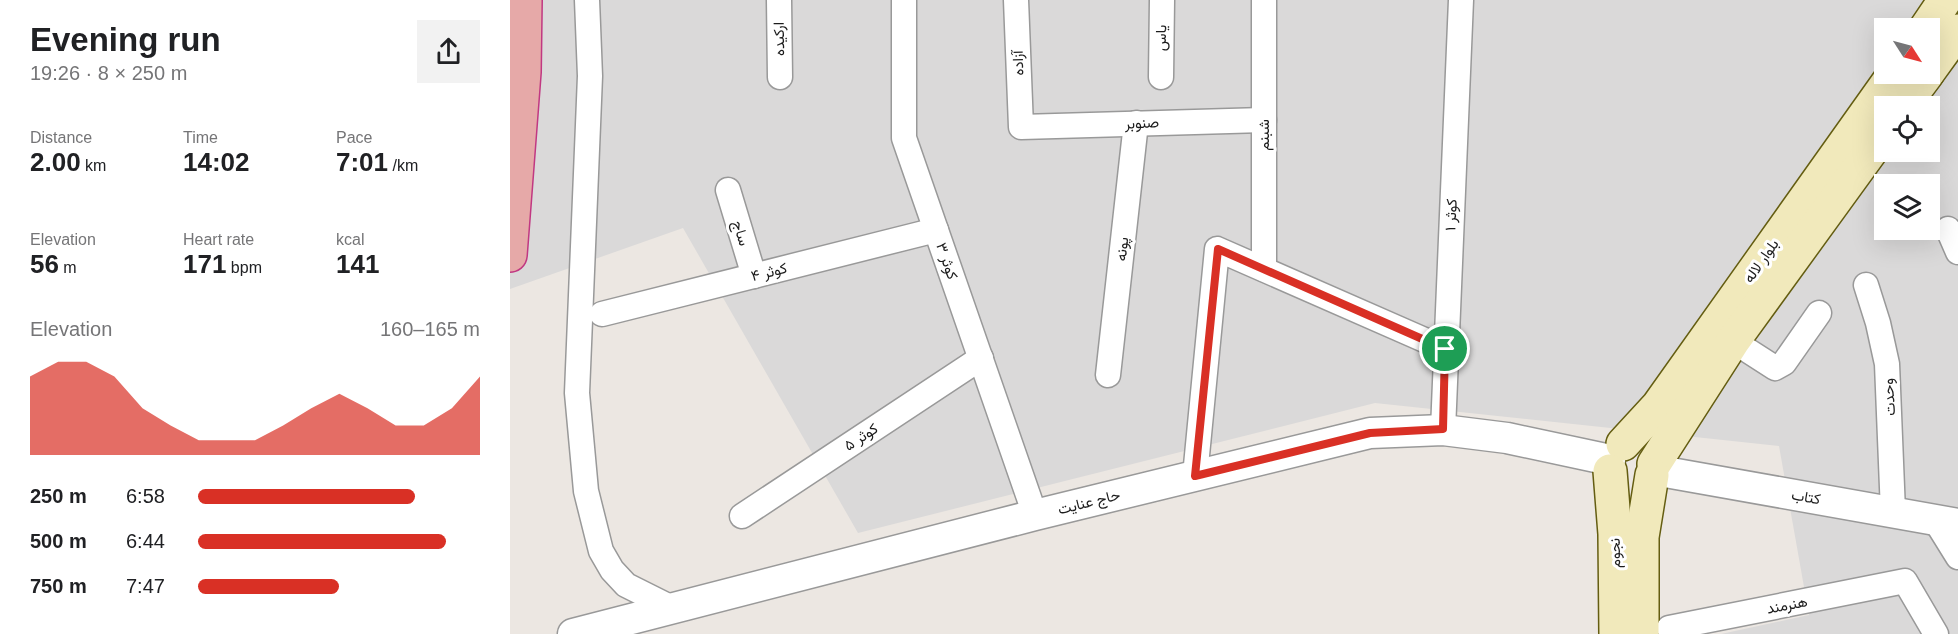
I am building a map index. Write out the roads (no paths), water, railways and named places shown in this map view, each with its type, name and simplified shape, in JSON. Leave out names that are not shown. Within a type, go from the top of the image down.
[{"type":"highway","points":[[510,255],[524,72],[525,0]]},
{"type":"main road","points":[[1933,18],[1945,0]]},
{"type":"main road","points":[[1940,56],[1958,31]]},
{"type":"main road","name":"بلوار لاله","points":[[1614,459],[1658,406],[1887,84]]},
{"type":"main road","name":"بلوار لاله","points":[[1653,470],[1733,341],[1874,147]]},
{"type":"main road","points":[[1614,459],[1630,442],[1644,446],[1650,451],[1653,470]]},
{"type":"main road","name":"نجوم","points":[[1614,459],[1616,634]]},
{"type":"main road","name":"نجوم","points":[[1653,470],[1642,537],[1655,631]]},
{"type":"street","points":[[586,0],[590,76],[577,393],[586,491],[601,551],[612,570],[626,585],[672,608]]},
{"type":"street","name":"ارکیده","points":[[779,0],[780,77]]},
{"type":"street","name":"کوثر ۳","points":[[904,0],[904,138],[1035,515]]},
{"type":"street","name":"آزاده","points":[[1016,0],[1021,127]]},
{"type":"street","name":"یاس","points":[[1161,77],[1162,0]]},
{"type":"street","name":"شبنم","points":[[1264,0],[1264,269]]},
{"type":"street","name":"کوثر ۱","points":[[1443,429],[1461,0]]},
{"type":"street","name":"صنوبر","points":[[1021,127],[1264,120]]},
{"type":"street","name":"پونه","points":[[1108,375],[1136,123]]},
{"type":"street","name":"ساج","points":[[728,190],[754,276]]},
{"type":"street","points":[[1948,229],[1958,252]]},
{"type":"street","name":"کوثر ۴","points":[[602,314],[936,230]]},
{"type":"street","points":[[1195,476],[1218,249],[1445,349]]},
{"type":"street","name":"وحدت","points":[[1866,285],[1878,323],[1887,364],[1893,512]]},
{"type":"street","points":[[1733,341],[1775,368],[1784,363],[1819,313]]},
{"type":"street","name":"کوثر ۵","points":[[742,516],[981,358]]},
{"type":"street","name":"حاج عنایت","points":[[573,634],[1035,515],[1370,433],[1443,429],[1564,448],[1614,459]]},
{"type":"street","name":"کتاب","points":[[1653,470],[1946,522]]},
{"type":"street","points":[[1946,522],[1958,557]]},
{"type":"street","name":"هنرمند","points":[[1655,631],[1905,581],[1936,634]]}]
